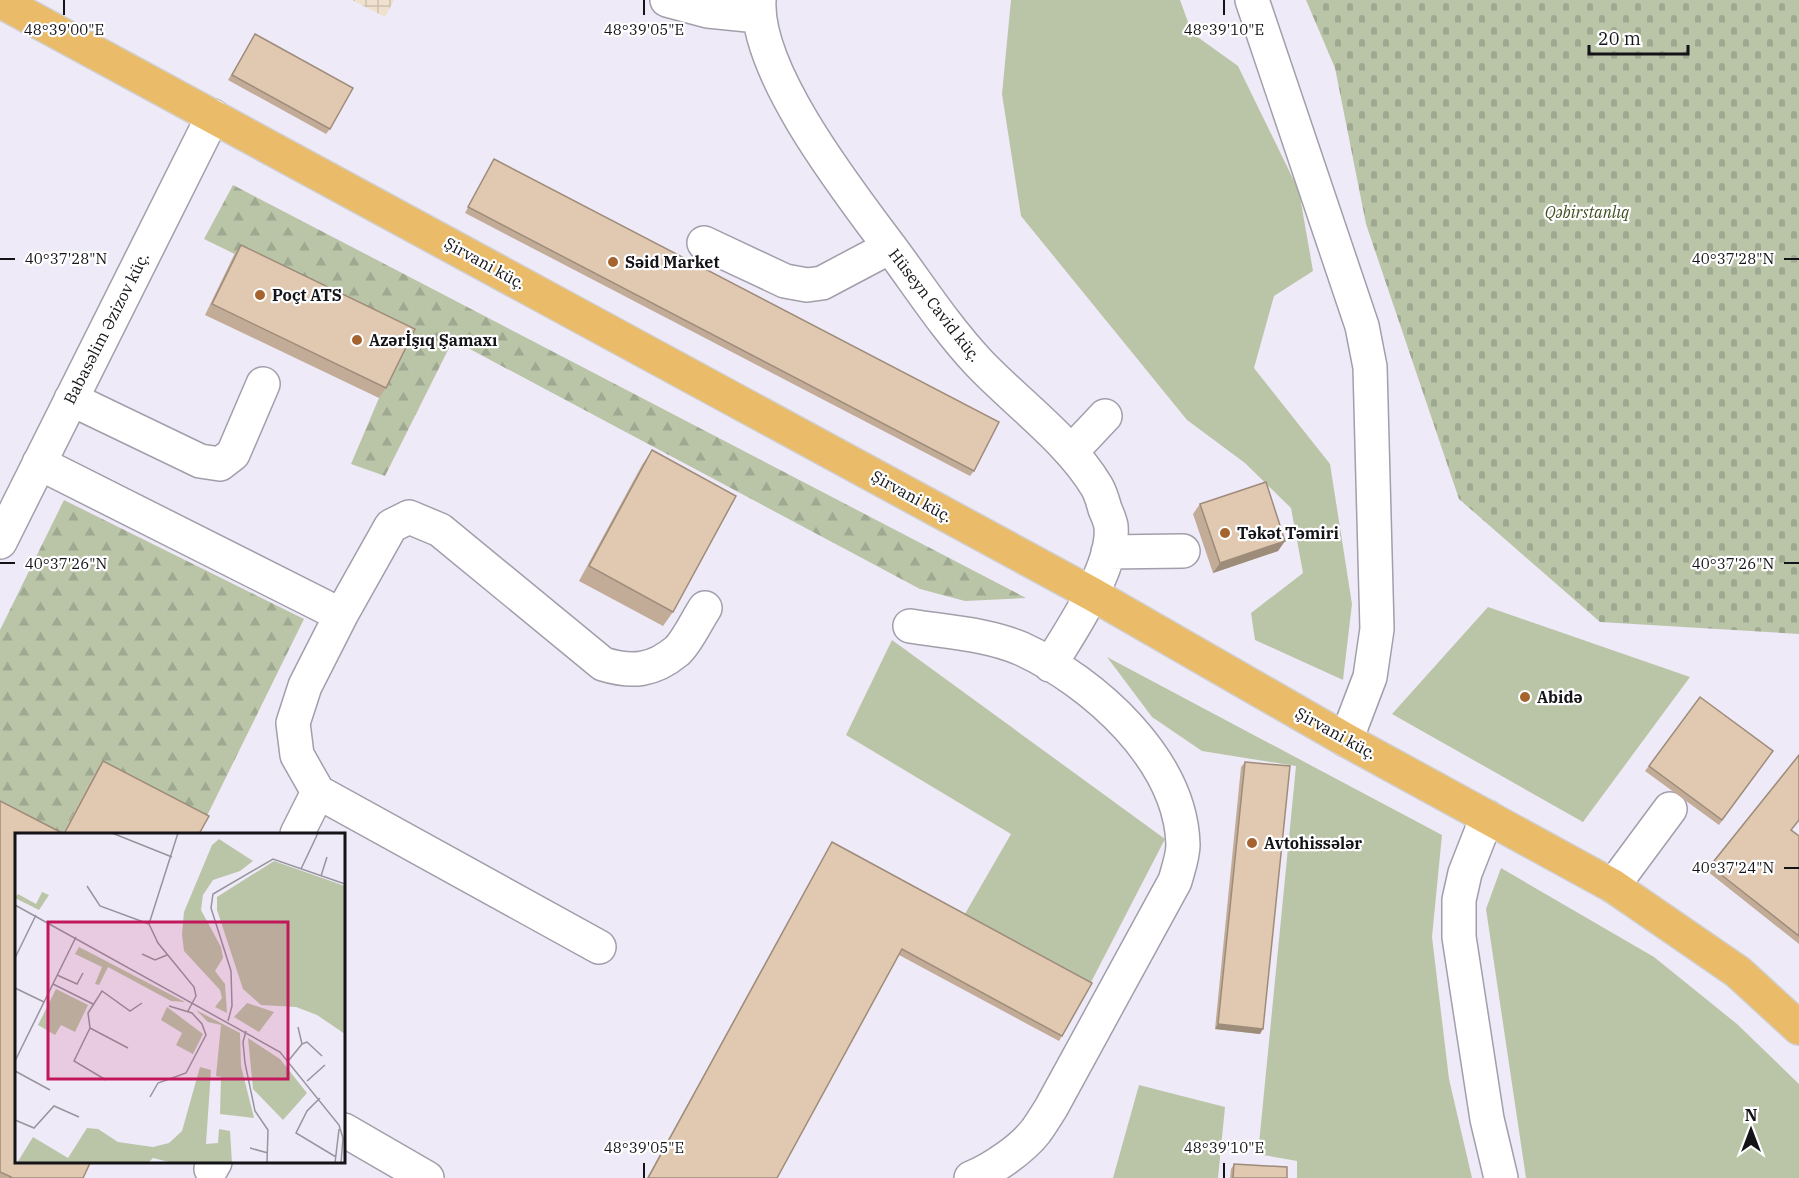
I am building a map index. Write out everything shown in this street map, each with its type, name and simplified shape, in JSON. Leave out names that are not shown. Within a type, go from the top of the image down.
[{"type":"main road","name":"Şirvani küç.","points":[[0,1],[1092,594],[1346,740],[1613,886],[1738,972],[1799,1028]]},
{"type":"street","points":[[666,0],[708,11],[758,8]]},
{"type":"street","points":[[1252,0],[1362,326],[1370,367],[1377,629],[1370,677],[1346,740]]},
{"type":"street","name":"Hüseyn Cavid küç.","points":[[758,8],[767,53],[792,102],[828,162],[959,340],[995,380],[1071,452],[1098,488],[1111,526],[1108,552],[1092,594],[1050,665]]},
{"type":"street","name":"Babasəlim Əzizov küç.","points":[[0,542],[213,116]]},
{"type":"street","points":[[704,243],[785,281],[807,285],[822,283],[890,247]]},
{"type":"street","points":[[71,399],[200,461],[220,464],[233,454],[263,384]]},
{"type":"street","points":[[1071,452],[1105,417]]},
{"type":"street","points":[[39,462],[340,615]]},
{"type":"street","points":[[600,946],[318,792],[297,755],[292,723],[305,686],[340,615],[391,526],[409,517],[440,531],[603,664],[611,667],[640,670],[659,662],[678,650],[705,608]]},
{"type":"street","points":[[1108,552],[1183,551]]},
{"type":"street","points":[[910,626],[978,636],[1021,649],[1079,681],[1117,715],[1156,761],[1178,811],[1183,846],[1175,881],[1045,1116],[1034,1133],[1004,1160],[971,1178]]},
{"type":"street","points":[[298,833],[318,792]]},
{"type":"street","points":[[1613,886],[1670,809]]},
{"type":"street","points":[[1487,817],[1465,873],[1459,900],[1459,937],[1487,1119],[1501,1178]]},
{"type":"street","points":[[345,1131],[427,1178]]},
{"type":"shaded area","points":[[352,0],[394,0],[385,17]]},
{"type":"green space","points":[[1011,0],[1180,0],[1192,33],[1238,66],[1299,191],[1313,271],[1274,296],[1254,368],[1330,464],[1352,604],[1343,680],[1255,640],[1251,613],[1303,573],[1291,508],[1245,463],[1187,420],[1021,216],[1002,94]]},
{"type":"green space","name":"Qəbirstanlıq","points":[[1306,0],[1799,0],[1799,634],[1600,622],[1459,499],[1366,224],[1335,68]]},
{"type":"green space","points":[[233,185],[1026,598],[965,601],[920,589],[453,340],[385,476],[351,464],[379,398],[408,339],[204,239]]},
{"type":"green space","points":[[64,500],[304,619],[202,826],[96,771],[64,833],[0,815],[0,630]]},
{"type":"green space","points":[[1488,607],[1690,677],[1583,822],[1392,714]]},
{"type":"green space","points":[[892,640],[1165,839],[1088,988],[962,919],[1011,834],[846,735]]},
{"type":"green space","points":[[1107,657],[1442,835],[1432,937],[1449,1079],[1472,1178],[1297,1178],[1297,1161],[1258,1154],[1296,766],[1202,751],[1152,717]]},
{"type":"green space","points":[[1501,868],[1654,957],[1737,1024],[1799,1084],[1799,1178],[1526,1178],[1486,909]]},
{"type":"green space","points":[[1139,1085],[1225,1107],[1218,1178],[1113,1178]]},
{"type":"building","points":[[255,34],[353,88],[330,129],[232,75]]},
{"type":"building","points":[[494,159],[999,422],[974,471],[468,207]]},
{"type":"building","points":[[241,245],[415,329],[386,388],[212,304]]},
{"type":"building","points":[[652,450],[736,496],[673,612],[589,566]]},
{"type":"building","points":[[1266,482],[1285,541],[1220,563],[1200,504]]},
{"type":"building","points":[[1700,697],[1773,751],[1722,820],[1649,766]]},
{"type":"building","points":[[1799,755],[1799,820],[1791,830],[1799,836],[1799,936],[1710,866]]},
{"type":"building","points":[[103,761],[209,816],[200,833],[65,833]]},
{"type":"building","points":[[1245,762],[1290,766],[1263,1029],[1218,1024]]},
{"type":"building","points":[[0,801],[62,833],[15,833],[15,1163],[90,1163],[83,1178],[10,1178],[0,1172]]},
{"type":"building","points":[[832,842],[1092,983],[1062,1036],[902,949],[777,1178],[648,1178]]},
{"type":"building","points":[[1234,1164],[1287,1167],[1287,1178],[1233,1178]]},
{"type":"place","name":"Səid Market","points":[[613,262]]},
{"type":"place","name":"Poçt ATS","points":[[260,295]]},
{"type":"place","name":"Azərİşıq Şamaxı","points":[[357,340]]},
{"type":"place","name":"Təkət Təmiri","points":[[1225,533]]},
{"type":"place","name":"Abidə","points":[[1525,697]]},
{"type":"place","name":"Avtohissələr","points":[[1252,843]]}]
